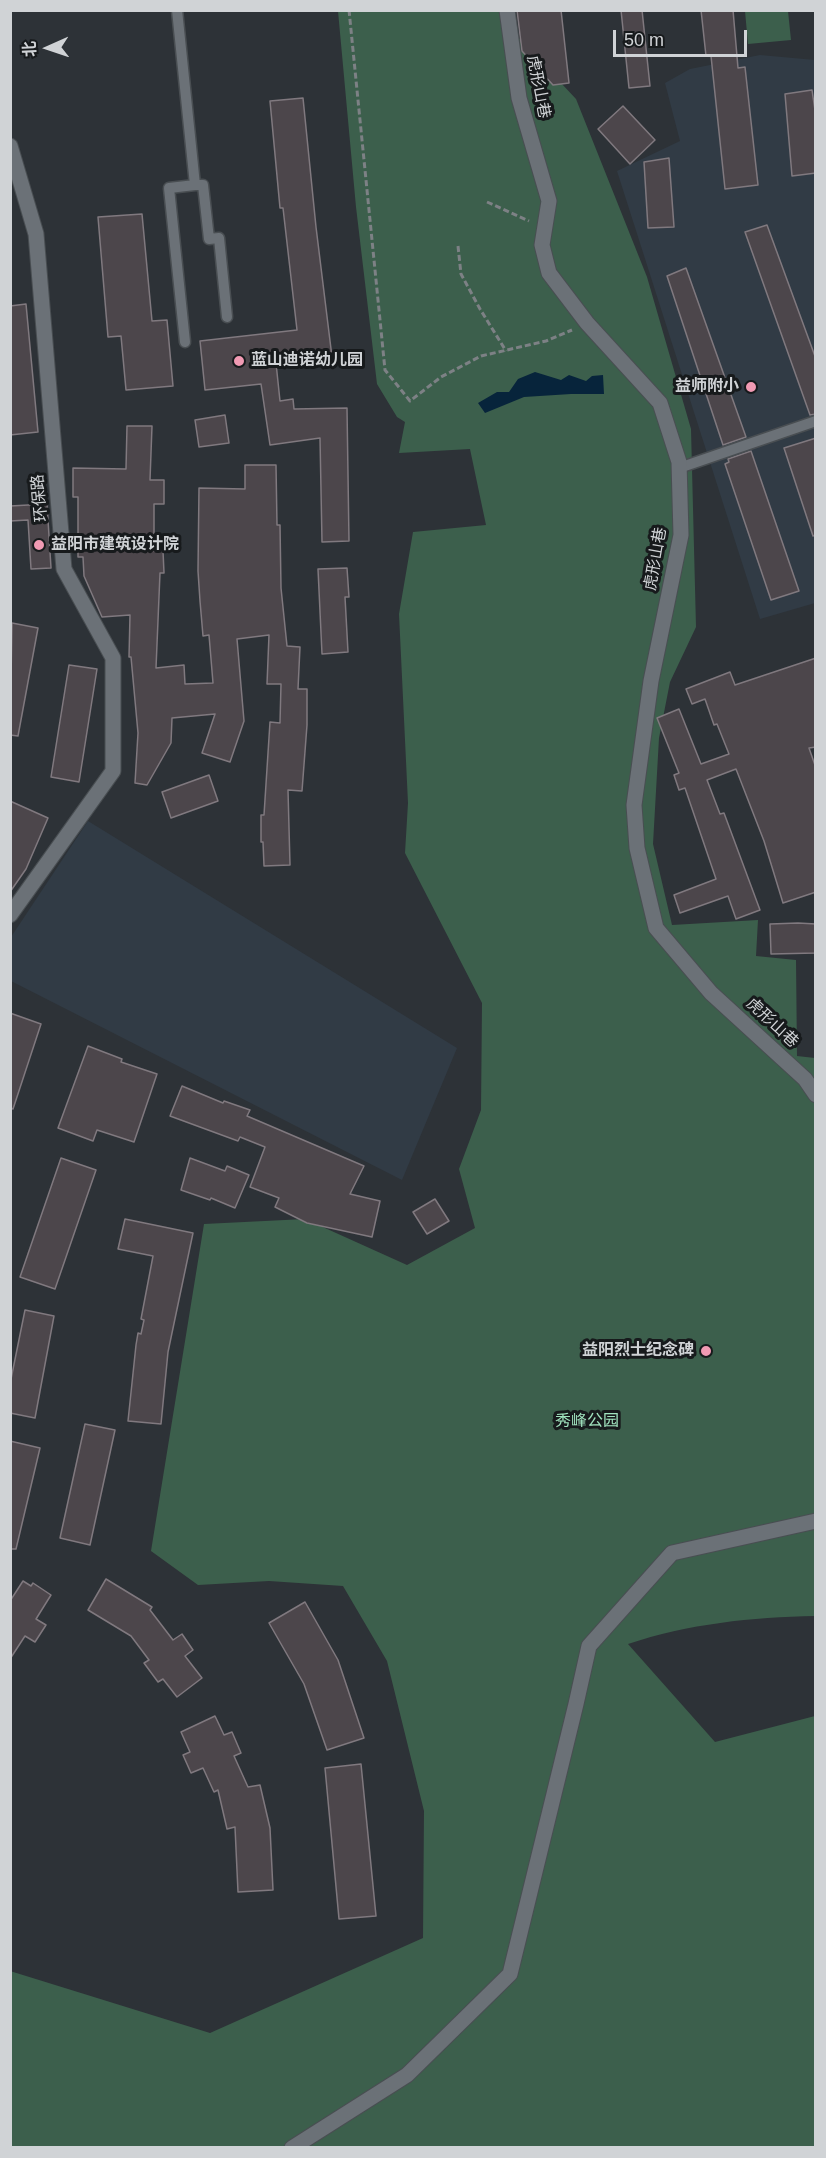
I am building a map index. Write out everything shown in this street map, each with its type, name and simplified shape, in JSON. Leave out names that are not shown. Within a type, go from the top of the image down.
[{"type":"street","name":"虎形山巷","points":[[507,10],[519,98],[549,201],[542,245],[549,273],[587,323],[660,403],[679,462],[681,534],[651,681],[634,805],[637,848],[656,928],[711,993],[805,1079],[816,1095]]},
{"type":"street","name":"环保路","points":[[10,146],[36,234],[63,569],[113,658],[113,771],[10,915]]},
{"type":"street","points":[[292,2148],[407,2075],[510,1974],[589,1646],[672,1553],[816,1521]]},
{"type":"lane","points":[[177,10],[195,185]]},
{"type":"lane","points":[[185,342],[169,188],[203,185],[209,239],[219,238],[227,317]]},
{"type":"lane","points":[[679,468],[816,421]]},
{"type":"path","points":[[349,10],[385,369],[410,401],[441,376],[481,356],[546,341],[587,323]]},
{"type":"path","points":[[487,202],[545,228]]},
{"type":"path","points":[[458,246],[461,274],[506,351]]},
{"type":"shaded area","name":"益师附小","points":[[760,55],[815,60],[815,603],[760,619],[617,171],[680,141],[665,83],[690,69]]},
{"type":"shaded area","points":[[88,821],[457,1048],[402,1180],[11,981],[11,937]]},
{"type":"green space","name":"秀峰公园","points":[[338,11],[514,11],[517,36],[576,99],[647,277],[691,429],[696,627],[670,682],[659,738],[653,844],[672,925],[758,920],[756,956],[796,960],[797,1056],[815,1058],[815,1616],[720,1623],[674,1631],[628,1644],[715,1742],[815,1716],[815,2147],[11,2147],[10,1971],[210,2033],[423,1938],[424,1811],[387,1661],[343,1586],[269,1581],[198,1585],[151,1551],[204,1224],[305,1219],[407,1265],[475,1228],[459,1169],[481,1110],[482,1003],[405,853],[408,803],[399,614],[413,532],[486,525],[470,449],[399,453],[405,422],[397,417],[377,384],[356,207]]},
{"type":"green space","points":[[745,11],[788,11],[791,40],[748,44]]},
{"type":"water","points":[[535,372],[561,380],[569,375],[586,381],[592,376],[603,375],[604,394],[524,397],[485,413],[478,403],[497,392],[509,392],[518,379]]},
{"type":"building","points":[[517,10],[561,10],[569,83],[553,85],[522,51]]},
{"type":"building","points":[[621,10],[642,10],[650,86],[629,88]]},
{"type":"building","points":[[701,10],[733,10],[738,68],[745,67],[758,185],[725,189],[711,56],[706,56]]},
{"type":"building","points":[[812,90],[816,117],[816,173],[792,176],[785,94]]},
{"type":"building","points":[[303,98],[332,357],[276,363],[280,401],[293,399],[294,409],[347,408],[349,541],[322,542],[320,438],[270,445],[261,384],[205,390],[200,341],[297,330],[283,208],[280,208],[270,101]]},
{"type":"building","points":[[623,106],[655,140],[630,164],[598,129]]},
{"type":"building","points":[[669,158],[674,227],[648,228],[644,162]]},
{"type":"building","points":[[142,214],[152,321],[167,320],[173,386],[126,390],[121,336],[108,337],[98,217]]},
{"type":"building","points":[[767,225],[816,359],[816,414],[810,415],[745,232]]},
{"type":"building","points":[[686,268],[746,437],[723,445],[667,276]]},
{"type":"building","points":[[26,304],[38,432],[10,435],[10,306]]},
{"type":"building","points":[[225,415],[229,443],[199,447],[195,420]]},
{"type":"building","points":[[127,426],[152,426],[150,480],[164,480],[164,504],[154,504],[154,551],[163,551],[164,573],[160,573],[156,668],[184,665],[185,684],[213,683],[209,635],[203,636],[200,601],[199,488],[245,489],[245,465],[276,465],[277,525],[280,525],[281,588],[287,646],[300,647],[298,689],[307,689],[302,791],[288,790],[290,865],[264,866],[263,842],[261,842],[261,815],[264,815],[270,722],[280,723],[281,684],[267,684],[269,635],[237,639],[244,721],[230,762],[202,753],[215,714],[172,718],[171,743],[147,785],[135,783],[138,733],[131,657],[129,657],[130,615],[102,617],[84,576],[83,557],[78,557],[78,497],[73,497],[73,468],[126,469]]},
{"type":"building","points":[[816,438],[816,535],[813,536],[784,448]]},
{"type":"building","points":[[751,451],[799,591],[771,600],[725,464],[729,462],[728,459]]},
{"type":"building","name":"益阳市建筑设计院","points":[[47,504],[51,568],[31,569],[28,520],[10,521],[10,506]]},
{"type":"building","points":[[347,568],[349,597],[345,597],[348,652],[322,654],[318,569]]},
{"type":"building","points":[[12,623],[38,628],[18,736],[10,735]]},
{"type":"building","points":[[816,658],[816,747],[809,748],[816,768],[816,892],[783,903],[764,841],[736,769],[707,780],[720,814],[724,813],[760,910],[736,919],[728,896],[680,913],[674,895],[716,879],[685,788],[679,790],[674,775],[679,773],[657,718],[679,709],[701,764],[729,754],[717,724],[714,725],[705,699],[692,704],[686,689],[730,672],[735,685]]},
{"type":"building","points":[[69,665],[97,669],[79,782],[51,777]]},
{"type":"building","points":[[209,775],[218,801],[171,818],[162,792]]},
{"type":"building","points":[[10,801],[48,818],[26,869],[10,892]]},
{"type":"building","points":[[770,924],[816,924],[816,953],[771,954]]},
{"type":"building","points":[[10,1013],[41,1024],[13,1109],[10,1108]]},
{"type":"building","points":[[88,1046],[122,1059],[121,1062],[157,1074],[134,1142],[97,1130],[93,1141],[58,1128]]},
{"type":"building","points":[[182,1086],[223,1103],[224,1101],[250,1110],[247,1116],[364,1166],[350,1194],[380,1201],[372,1237],[307,1223],[275,1207],[279,1198],[250,1187],[265,1147],[240,1137],[238,1141],[170,1116]]},
{"type":"building","points":[[61,1158],[96,1170],[55,1289],[20,1277]]},
{"type":"building","points":[[190,1158],[225,1171],[227,1166],[249,1175],[235,1208],[211,1198],[210,1200],[181,1190]]},
{"type":"building","points":[[435,1199],[449,1221],[427,1234],[413,1212]]},
{"type":"building","points":[[125,1219],[193,1233],[168,1352],[161,1424],[128,1421],[136,1345],[144,1320],[141,1319],[153,1256],[118,1249]]},
{"type":"building","points":[[25,1310],[54,1316],[35,1418],[10,1413],[10,1384]]},
{"type":"building","points":[[85,1424],[115,1430],[90,1545],[60,1538]]},
{"type":"building","points":[[10,1441],[40,1448],[16,1549],[10,1549]]},
{"type":"building","points":[[106,1579],[152,1607],[150,1610],[173,1640],[182,1634],[193,1650],[185,1656],[202,1678],[177,1697],[163,1679],[158,1682],[144,1663],[149,1660],[131,1636],[88,1610]]},
{"type":"building","points":[[23,1581],[31,1586],[33,1583],[51,1595],[36,1619],[46,1625],[35,1642],[25,1636],[10,1659],[10,1601]]},
{"type":"building","points":[[305,1602],[338,1660],[364,1738],[327,1750],[304,1684],[269,1623]]},
{"type":"building","points":[[215,1716],[224,1735],[232,1732],[241,1753],[234,1756],[248,1787],[260,1785],[270,1828],[273,1890],[238,1892],[235,1827],[227,1829],[218,1790],[214,1792],[203,1768],[191,1773],[183,1755],[190,1752],[181,1732]]},
{"type":"building","points":[[361,1764],[376,1916],[339,1919],[325,1768]]},
{"type":"place","name":"蓝山迪诺幼儿园","points":[[239,361]]},
{"type":"place","name":"益师附小","points":[[751,387]]},
{"type":"place","name":"益阳市建筑设计院","points":[[39,545]]},
{"type":"place","name":"益阳烈士纪念碑","points":[[706,1351]]}]
